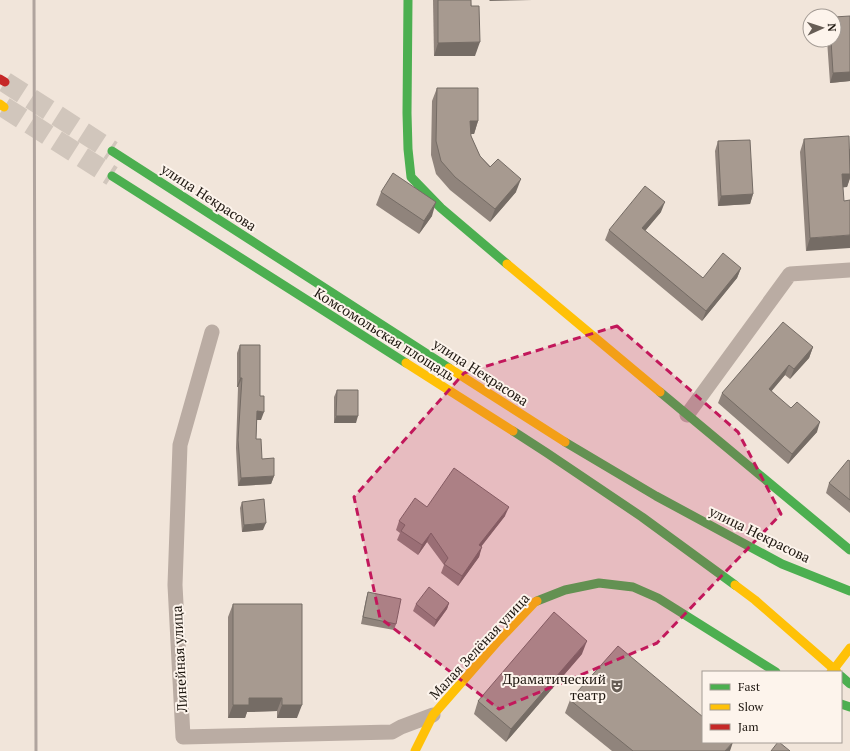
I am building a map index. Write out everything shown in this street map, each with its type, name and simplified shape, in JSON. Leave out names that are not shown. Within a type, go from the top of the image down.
[{"type":"main road","points":[[408,0],[407,113],[408,149],[411,177],[441,208],[575,322],[850,550]]},
{"type":"main road","name":"улица Некрасова","points":[[112,151],[560,439],[656,496],[782,564],[850,591]]},
{"type":"main road","name":"Комсомольская площадь","points":[[112,176],[547,453],[642,517],[755,600],[834,671]]},
{"type":"main road","name":"Малая Зелёная улица","points":[[415,751],[433,715],[497,642],[535,602],[565,590],[598,583],[633,587],[658,598],[774,671]]},
{"type":"main road","points":[[834,671],[850,648]]},
{"type":"main road","points":[[842,677],[850,684]]},
{"type":"street","points":[[688,415],[790,274],[850,270]]},
{"type":"street","name":"Линейная улица","points":[[212,332],[180,445],[174,585],[183,737],[392,732],[433,715]]},
{"type":"highlighted area","points":[[617,326],[738,432],[781,514],[657,643],[499,709],[380,618],[354,497],[464,373]]},
{"type":"building","points":[[438,0],[471,0],[471,6],[479,6],[480,42],[438,43]]},
{"type":"building","points":[[842,16],[850,16],[850,72],[833,73],[831,48],[842,48]]},
{"type":"building","points":[[437,88],[478,88],[478,121],[470,121],[471,136],[480,156],[490,167],[498,159],[521,179],[495,209],[455,177],[441,161],[436,141]]},
{"type":"building","points":[[849,136],[850,174],[842,174],[844,201],[850,200],[850,235],[810,238],[804,139]]},
{"type":"building","points":[[750,140],[753,194],[721,196],[718,141]]},
{"type":"building","points":[[393,173],[436,202],[424,221],[381,192]]},
{"type":"building","points":[[645,186],[665,202],[642,228],[703,278],[723,253],[741,268],[706,311],[609,230]]},
{"type":"building","points":[[783,322],[813,347],[794,369],[789,365],[769,389],[791,408],[797,402],[820,422],[792,454],[722,393]]},
{"type":"building","points":[[240,345],[260,345],[260,396],[264,396],[264,412],[257,411],[256,439],[261,439],[262,459],[274,458],[274,476],[241,478],[238,440],[242,378],[240,378]]},
{"type":"building","points":[[337,390],[358,390],[358,416],[336,416]]},
{"type":"building","points":[[848,460],[850,461],[850,500],[829,483]]},
{"type":"building","points":[[454,468],[509,507],[479,545],[482,547],[462,576],[444,564],[448,558],[431,533],[422,545],[401,531],[405,525],[399,521],[415,498],[427,507]]},
{"type":"building","points":[[264,499],[266,523],[244,525],[242,502]]},
{"type":"building","points":[[429,587],[449,603],[436,620],[416,604]]},
{"type":"building","points":[[368,592],[401,599],[396,624],[363,617]]},
{"type":"building","points":[[233,604],[302,604],[302,705],[282,705],[282,698],[249,698],[249,705],[233,705]]},
{"type":"building","points":[[554,612],[587,641],[511,729],[478,701]]},
{"type":"building","name":"Драматический театр","points":[[618,646],[702,716],[702,743],[732,743],[725,751],[633,751],[570,700]]},
{"type":"building","points":[[777,743],[780,743],[790,751],[771,751]]},
{"type":"tunnel","points":[[5,82],[112,151]]},
{"type":"tunnel","points":[[4,107],[112,176]]},
{"type":"railway","points":[[34,0],[36,751]]},
{"type":"traffic: fast","points":[[408,0],[407,113],[408,149],[411,177],[441,208],[507,264]]},
{"type":"traffic: fast","points":[[112,151],[449,368]]},
{"type":"traffic: fast","points":[[112,176],[406,363]]},
{"type":"traffic: fast","points":[[660,392],[850,550]]},
{"type":"traffic: fast","points":[[513,431],[642,517],[735,585]]},
{"type":"traffic: fast","points":[[565,442],[656,496],[782,564],[850,591]]},
{"type":"traffic: fast","points":[[537,601],[565,590],[599,583],[633,587],[658,598],[774,671]]},
{"type":"traffic: fast","points":[[842,677],[850,684]]},
{"type":"traffic: fast","points":[[842,704],[850,707]]},
{"type":"traffic: slow","points":[[0,104],[4,107]]},
{"type":"traffic: slow","points":[[507,264],[660,392]]},
{"type":"traffic: slow","points":[[406,363],[513,431]]},
{"type":"traffic: slow","points":[[449,368],[565,442]]},
{"type":"traffic: slow","points":[[735,585],[755,600],[834,669],[832,671]]},
{"type":"traffic: slow","points":[[415,751],[433,715],[497,642],[537,601]]},
{"type":"traffic: slow","points":[[836,671],[834,669],[850,648]]},
{"type":"traffic: jam","points":[[0,79],[5,82]]},
{"type":"place","name":"Драматический театр","points":[[617,686]]}]
